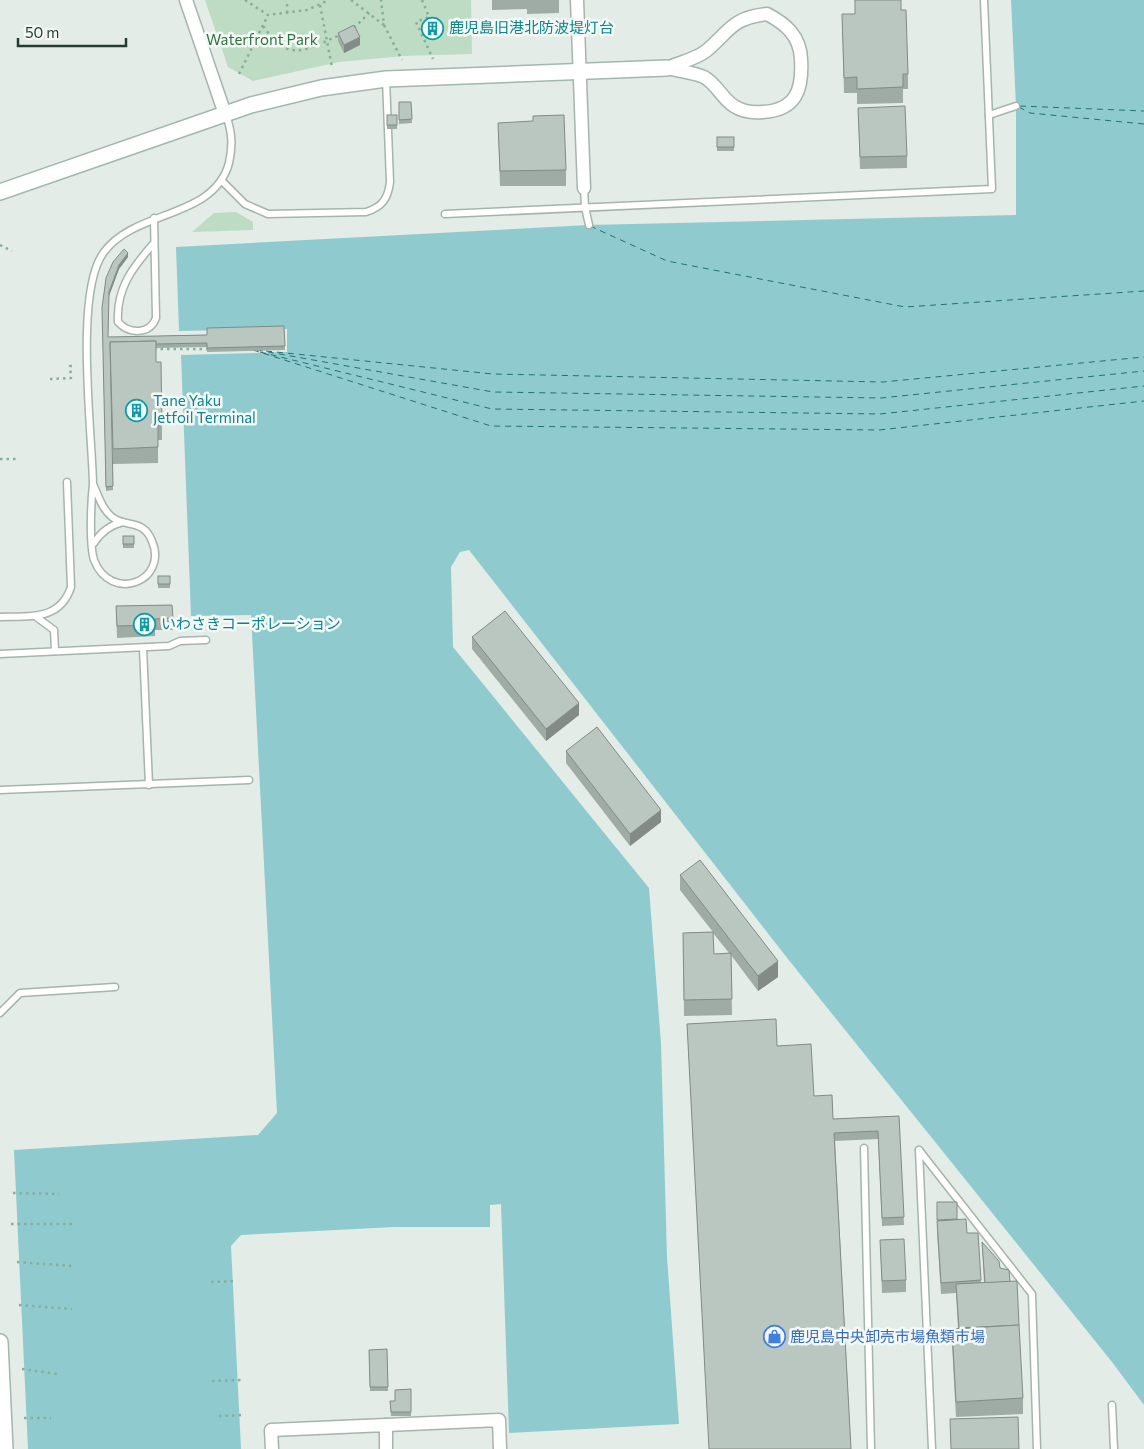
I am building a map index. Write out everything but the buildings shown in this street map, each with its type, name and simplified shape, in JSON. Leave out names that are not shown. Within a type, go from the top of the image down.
[{"type":"street","points":[[186,0],[225,114]]},
{"type":"street","points":[[578,0],[584,188]]},
{"type":"street","points":[[0,192],[225,114],[269,100],[321,88],[386,79],[666,68],[704,78],[732,105],[742,111],[756,113],[787,107],[798,93],[802,78],[801,52],[798,41],[790,29],[767,14],[750,16],[737,21],[704,52],[666,68]]},
{"type":"street","points":[[0,1342],[2,1416],[6,1449]]},
{"type":"street","points":[[272,1449],[271,1430],[499,1420],[500,1449]]},
{"type":"street","points":[[386,1425],[386,1449]]},
{"type":"lane","points":[[445,214],[992,189],[984,0]]},
{"type":"lane","points":[[222,181],[245,204],[268,214],[366,212],[376,208],[388,194],[390,182],[386,79]]},
{"type":"lane","points":[[989,115],[1016,106]]},
{"type":"lane","points":[[93,484],[101,502],[112,518],[137,524],[145,530],[152,540],[155,552],[153,566],[148,574],[139,581],[127,585],[116,584],[106,578],[94,558],[91,507],[93,484],[87,319],[93,275],[104,252],[124,232],[154,218],[188,206],[212,192],[222,181],[231,154],[233,134],[225,114]]},
{"type":"lane","points":[[584,188],[584,207],[590,226]]},
{"type":"lane","points":[[154,218],[156,318],[152,327],[146,330],[130,330],[118,322],[121,290],[133,267],[154,243]]},
{"type":"lane","points":[[0,617],[35,616],[55,610],[68,596],[71,587],[67,482]]},
{"type":"lane","points":[[93,544],[104,531],[114,524],[125,522]]},
{"type":"lane","points":[[35,616],[54,630],[55,652]]},
{"type":"lane","points":[[0,654],[143,648],[206,640]]},
{"type":"lane","points":[[143,648],[148,785]]},
{"type":"lane","points":[[0,790],[249,780]]},
{"type":"lane","points":[[0,1013],[20,993],[115,987]]},
{"type":"lane","points":[[864,1148],[871,1449]]},
{"type":"lane","points":[[932,1449],[919,1150],[1032,1294],[1036,1449]]},
{"type":"lane","points":[[1112,1406],[1114,1449]]},
{"type":"path","points":[[245,0],[268,15],[307,10],[329,0]]},
{"type":"path","points":[[287,0],[287,13]]},
{"type":"path","points":[[351,0],[384,25]]},
{"type":"path","points":[[381,0],[384,25],[402,60]]},
{"type":"path","points":[[422,0],[429,17],[416,22],[433,59]]},
{"type":"path","points":[[320,5],[332,67]]},
{"type":"path","points":[[349,31],[369,14]]},
{"type":"path","points":[[239,74],[268,15]]},
{"type":"path","points":[[262,26],[275,43],[289,51],[302,50],[342,34]]},
{"type":"path","points":[[0,245],[12,251]]},
{"type":"path","points":[[148,349],[218,349]]},
{"type":"path","points":[[50,379],[71,378],[70,366]]},
{"type":"path","points":[[0,459],[16,459]]},
{"type":"path","points":[[13,1193],[59,1194]]},
{"type":"path","points":[[11,1224],[72,1224]]},
{"type":"path","points":[[17,1262],[72,1266]]},
{"type":"path","points":[[211,1282],[237,1281]]},
{"type":"path","points":[[19,1305],[72,1310]]},
{"type":"path","points":[[22,1370],[57,1374]]},
{"type":"path","points":[[212,1381],[242,1380]]},
{"type":"path","points":[[219,1416],[244,1414]]},
{"type":"path","points":[[24,1418],[52,1418]]},
{"type":"green space","name":"Waterfront Park","points":[[205,0],[471,0],[472,54],[404,56],[339,62],[253,81],[228,67]]},
{"type":"green space","points":[[236,212],[253,222],[253,230],[192,232],[214,213]]},
{"type":"water","points":[[1011,0],[1144,0],[1144,1405],[1112,1362],[788,959],[469,550],[460,552],[451,567],[453,647],[649,888],[661,1043],[667,1257],[679,1424],[509,1433],[501,1204],[490,1205],[490,1227],[394,1227],[241,1235],[231,1246],[241,1449],[28,1449],[14,1150],[258,1135],[277,1113],[251,615],[191,616],[181,355],[287,352],[287,329],[179,331],[176,247],[589,225],[1016,215],[1016,106]]},
{"type":"ferry route","points":[[1020,106],[1144,111]]},
{"type":"ferry route","points":[[1019,107],[1030,113],[1144,124]]},
{"type":"ferry route","points":[[590,226],[667,261],[905,307],[1144,291]]},
{"type":"ferry route","points":[[253,350],[491,426],[879,430],[1144,401]]},
{"type":"ferry route","points":[[257,350],[493,392],[881,398],[1144,371]]},
{"type":"ferry route","points":[[266,351],[493,374],[883,382],[1144,357]]},
{"type":"ferry route","points":[[260,352],[492,409],[880,414],[1144,386]]},
{"type":"place","name":"鹿児島旧港北防波堤灯台","points":[[433,28]]},
{"type":"place","name":"Tane Yaku Jetfoil Terminal","points":[[137,410]]},
{"type":"place","name":"いわさきコーポレーション","points":[[145,624]]},
{"type":"place","name":"鹿児島中央卸売市場魚類市場","points":[[774,1337]]}]
